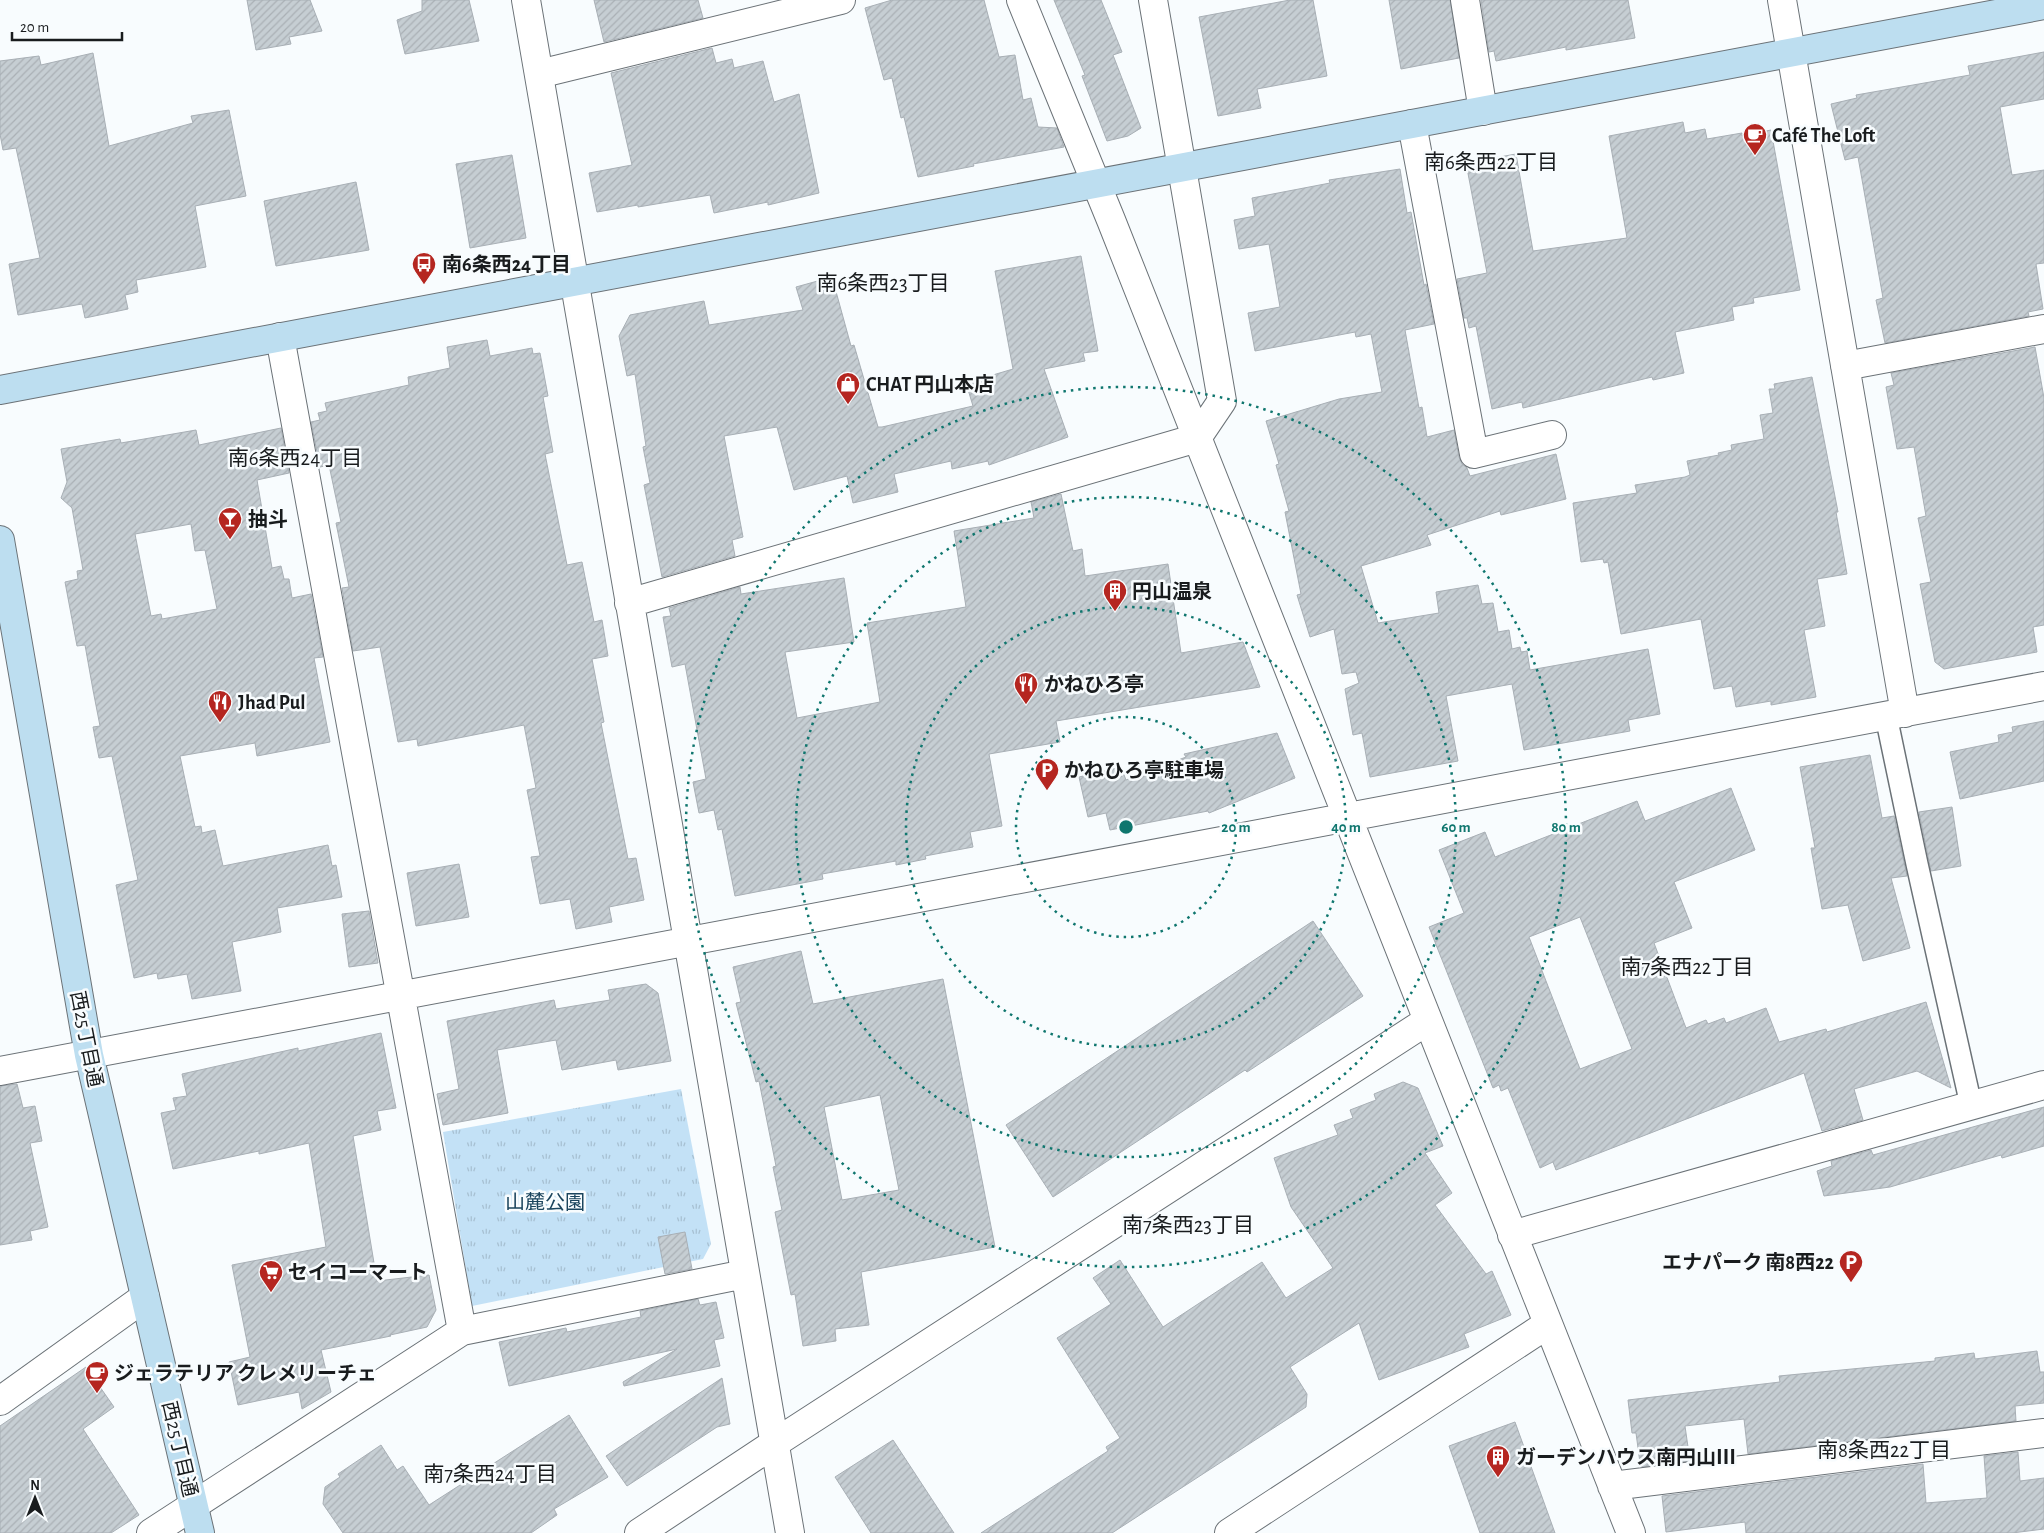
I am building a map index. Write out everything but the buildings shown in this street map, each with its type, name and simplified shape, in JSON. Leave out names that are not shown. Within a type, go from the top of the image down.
[{"type":"street","points":[[526,0],[628,603],[790,1533]]},
{"type":"street","points":[[539,74],[841,0]]},
{"type":"street","points":[[1021,0],[1096,184],[1631,1533]]},
{"type":"street","points":[[628,603],[1197,438],[1222,401],[1153,0]]},
{"type":"street","points":[[1466,0],[1483,111]]},
{"type":"street","points":[[1782,0],[1845,366],[1895,714]]},
{"type":"street","points":[[0,390],[2044,5]]},
{"type":"street","points":[[1412,124],[1474,454],[1552,435]]},
{"type":"street","points":[[1845,366],[2044,329]]},
{"type":"street","points":[[280,337],[462,1331]]},
{"type":"street","name":"西25丁目通","points":[[0,540],[89,1055],[200,1533]]},
{"type":"street","points":[[0,1071],[2044,686]]},
{"type":"street","points":[[639,1533],[1427,1021]]},
{"type":"street","points":[[1512,1235],[2044,1085]]},
{"type":"street","points":[[151,1533],[462,1331],[746,1274]]},
{"type":"street","points":[[0,1401],[145,1296]]},
{"type":"street","points":[[1229,1533],[1548,1324]]},
{"type":"street","points":[[1612,1486],[2044,1433]]},
{"type":"lane","points":[[1895,714],[1917,864],[1971,1105]]},
{"type":"green space","name":"山麓公園","points":[[681,1089],[711,1244],[703,1259],[472,1306],[443,1132]]},
{"type":"place","name":"Café The Loft","points":[[1755,156]]},
{"type":"place","name":"南6条西24丁目","points":[[424,285]]},
{"type":"place","name":"CHAT 円山本店","points":[[848,405]]},
{"type":"place","name":"抽斗","points":[[230,540]]},
{"type":"place","name":"円山温泉","points":[[1115,612]]},
{"type":"place","name":"かねひろ亭","points":[[1026,705]]},
{"type":"place","name":"Jhad Pul","points":[[220,723]]},
{"type":"place","name":"かねひろ亭駐車場","points":[[1047,791]]},
{"type":"place","name":"エナパーク 南8西22","points":[[1851,1283]]},
{"type":"place","name":"セイコーマート","points":[[271,1293]]},
{"type":"place","name":"ジェラテリア クレメリーチェ","points":[[97,1394]]},
{"type":"place","name":"ガーデンハウス南円山Ⅲ","points":[[1498,1478]]},
{"type":"district","name":"南6条西22丁目","points":[[1491,162]]},
{"type":"district","name":"南6条西23丁目","points":[[883,283]]},
{"type":"district","name":"南6条西24丁目","points":[[295,458]]},
{"type":"district","name":"南7条西22丁目","points":[[1687,967]]},
{"type":"district","name":"南7条西23丁目","points":[[1188,1225]]},
{"type":"district","name":"南8条西22丁目","points":[[1884,1450]]},
{"type":"district","name":"南7条西24丁目","points":[[490,1474]]}]
